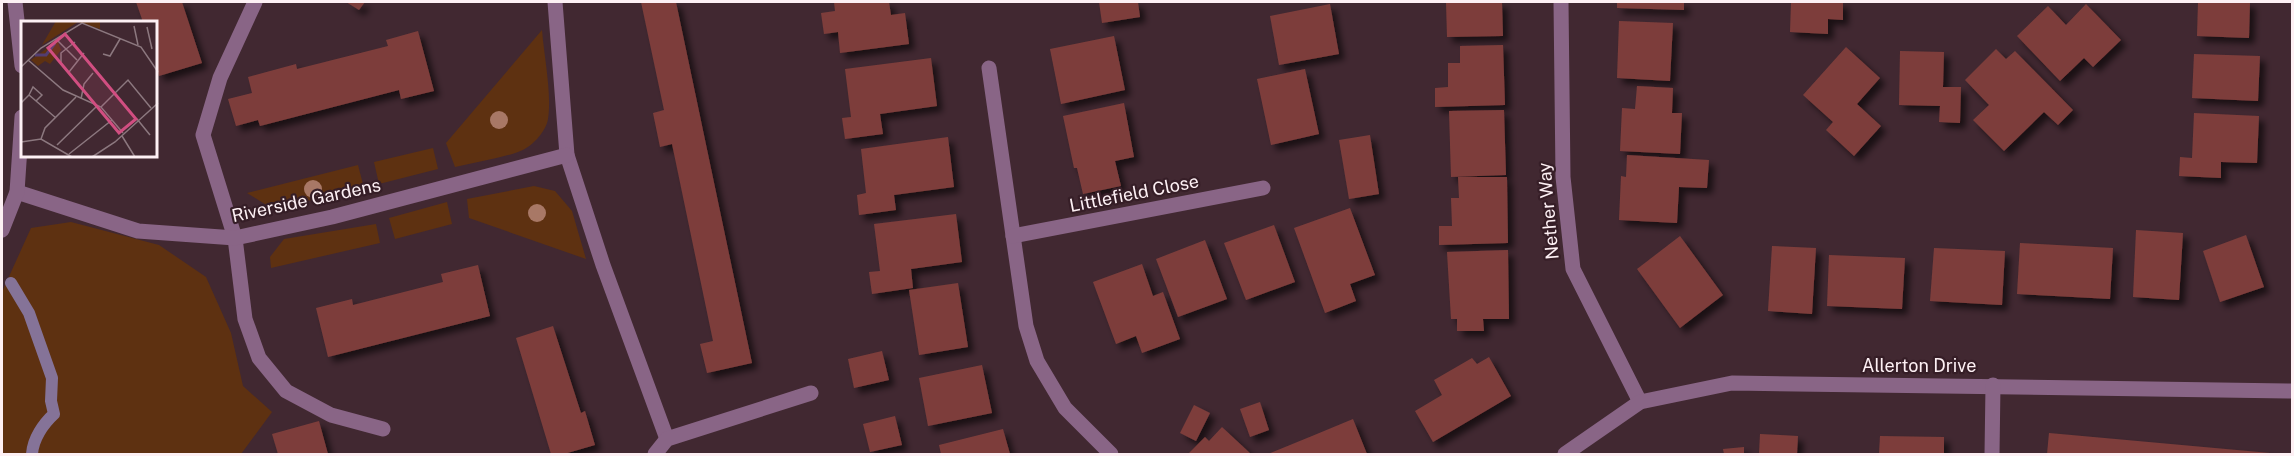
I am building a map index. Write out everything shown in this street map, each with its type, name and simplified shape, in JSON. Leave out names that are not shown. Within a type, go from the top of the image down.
[{"type":"street","points":[[15,2],[21,57]]},
{"type":"street","points":[[255,2],[220,78],[203,135],[235,238],[245,320],[259,358],[286,391],[331,415],[383,429]]},
{"type":"street","points":[[555,2],[567,155],[603,265],[667,439]]},
{"type":"street","name":"Nether Way","points":[[1561,2],[1563,177],[1573,269],[1640,402]]},
{"type":"street","points":[[989,68],[1026,326],[1037,361],[1065,408],[1111,454]]},
{"type":"street","points":[[2,230],[17,192],[21,132]]},
{"type":"street","name":"Riverside Gardens","points":[[17,192],[138,231],[235,238],[332,217],[567,155]]},
{"type":"street","name":"Littlefield Close","points":[[1013,236],[1263,188]]},
{"type":"street","name":"Allerton Drive","points":[[1570,453],[1640,402],[1732,383],[2292,391]]},
{"type":"street","points":[[1992,454],[1993,385]]},
{"type":"street","points":[[656,454],[667,439],[811,393]]},
{"type":"shaded area","points":[[542,30],[549,109],[547,124],[541,134],[523,150],[503,157],[455,167],[446,143]]},
{"type":"shaded area","points":[[433,148],[438,169],[379,184],[374,162]]},
{"type":"shaded area","points":[[358,165],[364,188],[282,207],[268,206],[247,193]]},
{"type":"shaded area","points":[[534,186],[555,191],[572,211],[586,259],[469,218],[467,199]]},
{"type":"shaded area","points":[[447,202],[452,224],[395,239],[389,218]]},
{"type":"shaded area","points":[[71,222],[159,245],[206,277],[231,333],[243,386],[272,412],[241,454],[2,454],[2,292],[31,228]]},
{"type":"shaded area","points":[[376,224],[380,243],[271,268],[270,257],[284,239]]},
{"type":"building","points":[[136,2],[182,2],[202,63],[159,76],[158,21],[143,21]]},
{"type":"building","points":[[346,2],[365,2],[359,10]]},
{"type":"building","points":[[641,2],[676,2],[752,363],[707,373],[700,344],[713,341],[672,144],[660,147],[653,113],[664,110]]},
{"type":"building","points":[[834,2],[889,2],[891,15],[905,13],[909,44],[840,53],[838,32],[824,34],[821,13],[835,11]]},
{"type":"building","points":[[1099,2],[1138,2],[1140,17],[1102,23]]},
{"type":"building","points":[[1446,2],[1502,2],[1503,36],[1447,37]]},
{"type":"building","points":[[1617,2],[1684,2],[1684,10],[1617,8]]},
{"type":"building","points":[[1791,2],[1843,2],[1843,20],[1828,19],[1828,34],[1790,32]]},
{"type":"building","points":[[2198,2],[2250,2],[2249,38],[2197,36]]},
{"type":"building","points":[[1330,4],[1339,54],[1279,65],[1270,16]]},
{"type":"building","points":[[2086,4],[2121,40],[2093,67],[2084,58],[2060,81],[2017,36],[2048,6],[2066,25]]},
{"type":"building","points":[[1619,21],[1673,23],[1670,81],[1617,78]]},
{"type":"building","points":[[418,31],[434,91],[401,99],[399,90],[260,126],[258,120],[236,126],[228,99],[252,93],[248,77],[296,64],[297,69],[388,46],[386,40]]},
{"type":"building","points":[[1114,36],[1125,90],[1061,104],[1050,49]]},
{"type":"building","points":[[1503,45],[1505,105],[1435,107],[1435,88],[1448,87],[1448,63],[1460,63],[1460,46]]},
{"type":"building","points":[[1846,47],[1880,78],[1857,104],[1881,126],[1854,156],[1826,130],[1833,122],[1803,95]]},
{"type":"building","points":[[1996,49],[2006,59],[2015,51],[2073,110],[2058,125],[2044,112],[2004,151],[1973,120],[1989,105],[1965,80]]},
{"type":"building","points":[[1900,51],[1944,52],[1943,87],[1961,87],[1960,123],[1939,122],[1940,106],[1899,105]]},
{"type":"building","points":[[2194,54],[2260,56],[2258,101],[2192,98]]},
{"type":"building","points":[[931,58],[937,106],[880,114],[883,134],[845,139],[842,118],[851,117],[845,69]]},
{"type":"building","points":[[1305,69],[1319,134],[1271,145],[1257,79]]},
{"type":"building","points":[[1637,86],[1673,88],[1672,113],[1682,113],[1680,154],[1620,151],[1622,108],[1635,109]]},
{"type":"building","points":[[1124,103],[1134,157],[1115,161],[1121,186],[1083,194],[1077,168],[1074,168],[1063,116]]},
{"type":"building","points":[[1504,110],[1506,175],[1451,177],[1449,111]]},
{"type":"building","points":[[2194,113],[2259,116],[2257,163],[2221,162],[2221,178],[2179,176],[2180,157],[2192,158]]},
{"type":"building","points":[[1370,135],[1379,194],[1349,199],[1339,140]]},
{"type":"building","points":[[948,137],[954,187],[894,195],[896,210],[859,215],[857,195],[866,193],[861,149]]},
{"type":"building","points":[[1627,155],[1709,160],[1707,188],[1679,187],[1677,223],[1619,220],[1621,176],[1626,177]]},
{"type":"building","points":[[1458,177],[1507,177],[1508,243],[1439,245],[1439,226],[1452,226],[1451,198],[1459,198]]},
{"type":"building","points":[[1350,208],[1375,275],[1350,284],[1356,301],[1325,313],[1294,228]]},
{"type":"building","points":[[956,214],[962,262],[911,269],[913,288],[872,294],[869,272],[880,271],[874,224]]},
{"type":"building","points":[[1274,225],[1295,282],[1246,300],[1224,243]]},
{"type":"building","points":[[2136,230],[2183,233],[2179,300],[2133,297]]},
{"type":"building","points":[[2246,235],[2264,287],[2220,302],[2203,251]]},
{"type":"building","points":[[1680,236],[1723,295],[1680,328],[1637,269]]},
{"type":"building","points":[[1205,240],[1227,299],[1178,317],[1156,259]]},
{"type":"building","points":[[2020,243],[2113,248],[2110,299],[2017,294]]},
{"type":"building","points":[[1772,246],[1816,248],[1812,314],[1768,311]]},
{"type":"building","points":[[1934,248],[2005,251],[2002,305],[1930,301]]},
{"type":"building","points":[[1508,250],[1509,319],[1483,319],[1484,331],[1457,331],[1457,319],[1451,319],[1447,252]]},
{"type":"building","points":[[1829,255],[1905,258],[1902,309],[1827,306]]},
{"type":"building","points":[[1142,264],[1153,296],[1163,292],[1180,339],[1142,353],[1136,336],[1116,344],[1093,282]]},
{"type":"building","points":[[478,265],[490,316],[328,357],[316,308],[352,299],[353,305],[443,282],[441,274]]},
{"type":"building","points":[[958,283],[968,347],[919,355],[909,290]]},
{"type":"building","points":[[553,326],[581,413],[585,411],[595,445],[564,454],[551,454],[516,338]]},
{"type":"building","points":[[882,351],[889,380],[854,388],[848,359]]},
{"type":"building","points":[[1489,357],[1511,396],[1433,442],[1415,411],[1442,395],[1434,380],[1472,358],[1477,364]]},
{"type":"building","points":[[982,365],[992,413],[928,426],[919,378]]},
{"type":"building","points":[[1260,402],[1269,430],[1250,437],[1240,409]]},
{"type":"building","points":[[1194,405],[1210,413],[1196,441],[1180,433]]},
{"type":"building","points":[[895,416],[902,445],[870,452],[863,424]]},
{"type":"building","points":[[1353,419],[1367,454],[1268,454],[1312,436]]},
{"type":"building","points":[[319,421],[328,454],[278,454],[272,434]]},
{"type":"building","points":[[1222,427],[1251,454],[1188,454],[1205,437],[1209,441]]},
{"type":"building","points":[[1003,429],[1010,454],[941,454],[939,445]]},
{"type":"building","points":[[2049,433],[2270,453],[2270,454],[2047,454]]},
{"type":"building","points":[[1760,434],[1798,436],[1797,454],[1759,454]]},
{"type":"building","points":[[1880,436],[1944,437],[1944,454],[1879,454]]},
{"type":"building","points":[[1744,447],[1744,454],[1724,454],[1723,449]]},
{"type":"waterway","points":[[11,283],[29,313],[52,378],[51,401],[54,414],[39,432],[32,454]]}]
